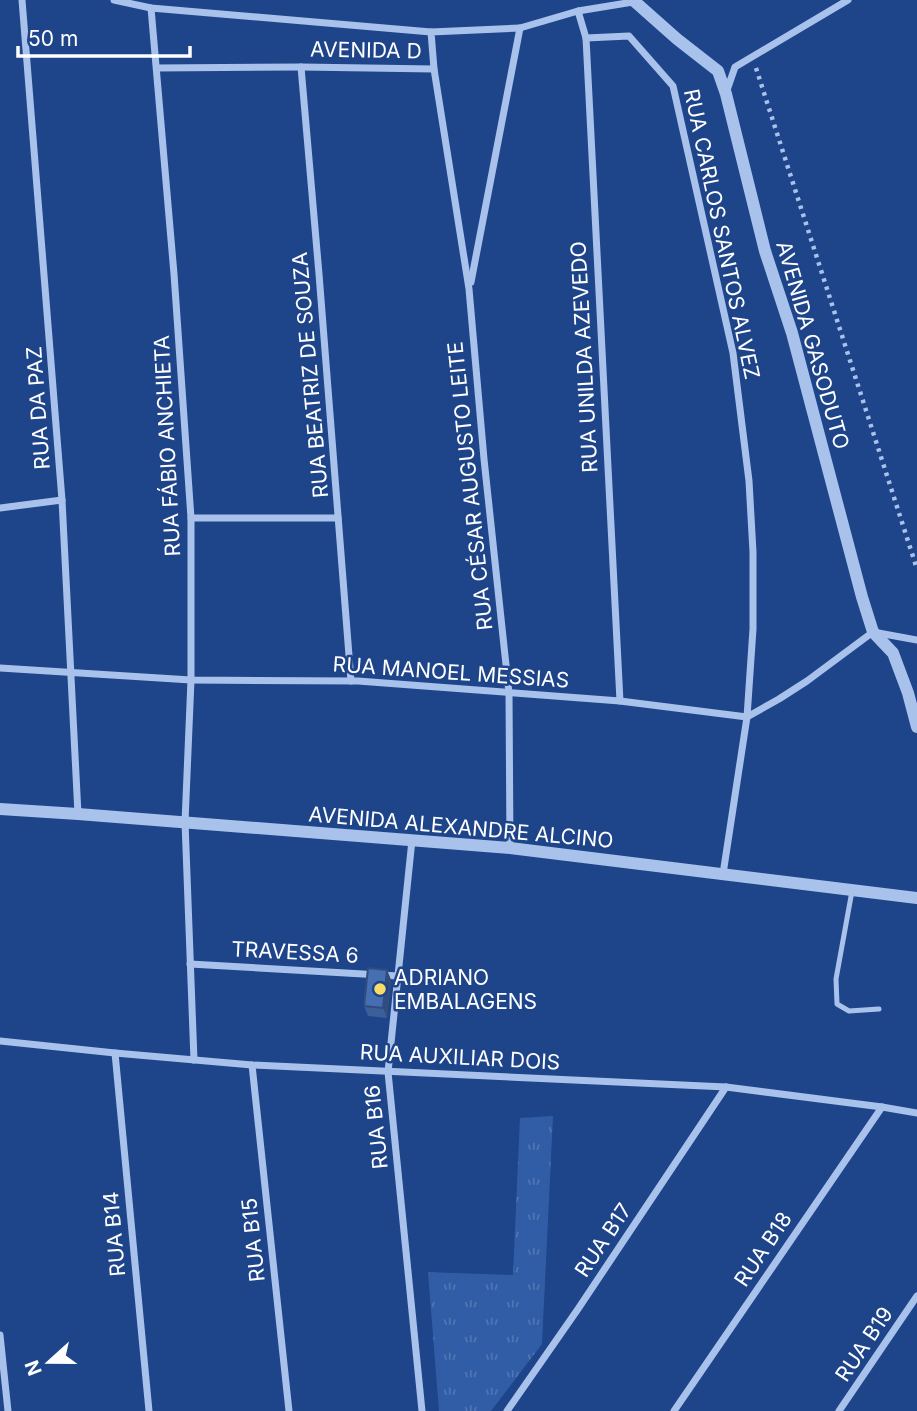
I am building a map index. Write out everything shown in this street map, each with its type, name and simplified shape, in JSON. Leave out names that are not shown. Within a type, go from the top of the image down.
[{"type":"street","name":"RUA DA PAZ","points":[[22,0],[62,500],[78,814]]},
{"type":"street","points":[[114,0],[151,8],[431,32]]},
{"type":"street","points":[[726,94],[735,67],[848,0]]},
{"type":"street","name":"AVENIDA D","points":[[157,68],[434,69],[431,32],[520,28],[578,11],[633,1]]},
{"type":"street","name":"AVENIDA GASODUTO","points":[[633,1],[718,71],[765,251],[792,332],[850,556],[873,632],[893,653],[917,727]]},
{"type":"street","points":[[151,8],[157,68]]},
{"type":"street","name":"RUA UNILDA AZEVEDO","points":[[578,11],[586,38],[620,701]]},
{"type":"street","name":"RUA CÉSAR AUGUSTO LEITE","points":[[470,289],[520,28]]},
{"type":"street","name":"RUA CARLOS SANTOS ALVEZ","points":[[586,38],[629,36],[673,86],[733,353],[749,481],[753,629],[747,717],[723,874]]},
{"type":"street","name":"RUA BEATRIZ DE SOUZA","points":[[301,67],[351,681]]},
{"type":"street","name":"RUA FÁBIO ANCHIETA","points":[[157,68],[191,518],[191,680],[185,822],[194,1060]]},
{"type":"street","name":"RUA CÉSAR AUGUSTO LEITE","points":[[434,69],[470,289],[484,459],[509,693],[510,848]]},
{"type":"street","points":[[0,508],[62,500]]},
{"type":"street","points":[[191,518],[338,518]]},
{"type":"street","points":[[747,717],[807,681],[873,632],[917,640]]},
{"type":"street","name":"RUA MANOEL MESSIAS","points":[[0,668],[191,680],[351,681],[620,701],[747,717]]},
{"type":"street","name":"AVENIDA ALEXANDRE ALCINO","points":[[0,809],[510,848],[917,898]]},
{"type":"street","name":"RUA B16","points":[[412,840],[388,1072],[422,1411]]},
{"type":"street","name":"TRAVESSA 6","points":[[190,964],[398,976]]},
{"type":"street","name":"RUA AUXILIAR DOIS","points":[[0,1041],[252,1065],[726,1087],[917,1113]]},
{"type":"street","name":"RUA B14","points":[[115,1053],[149,1411]]},
{"type":"street","name":"RUA B15","points":[[252,1065],[289,1411]]},
{"type":"street","name":"RUA B17","points":[[507,1411],[578,1310],[726,1087]]},
{"type":"street","name":"RUA B18","points":[[674,1411],[882,1107]]},
{"type":"street","name":"RUA B19","points":[[839,1411],[917,1296]]},
{"type":"street","points":[[0,1335],[8,1411]]},
{"type":"lane","points":[[852,891],[836,979],[837,1004],[849,1011],[879,1009]]},
{"type":"path","points":[[753,57],[917,569]]},
{"type":"green space","points":[[553,1116],[542,1344],[491,1411],[439,1411],[428,1272],[513,1275],[520,1118]]},
{"type":"building","points":[[368,968],[387,970],[383,1008],[364,1006]]},
{"type":"place","name":"ADRIANO EMBALAGENS","points":[[380,989]]}]
